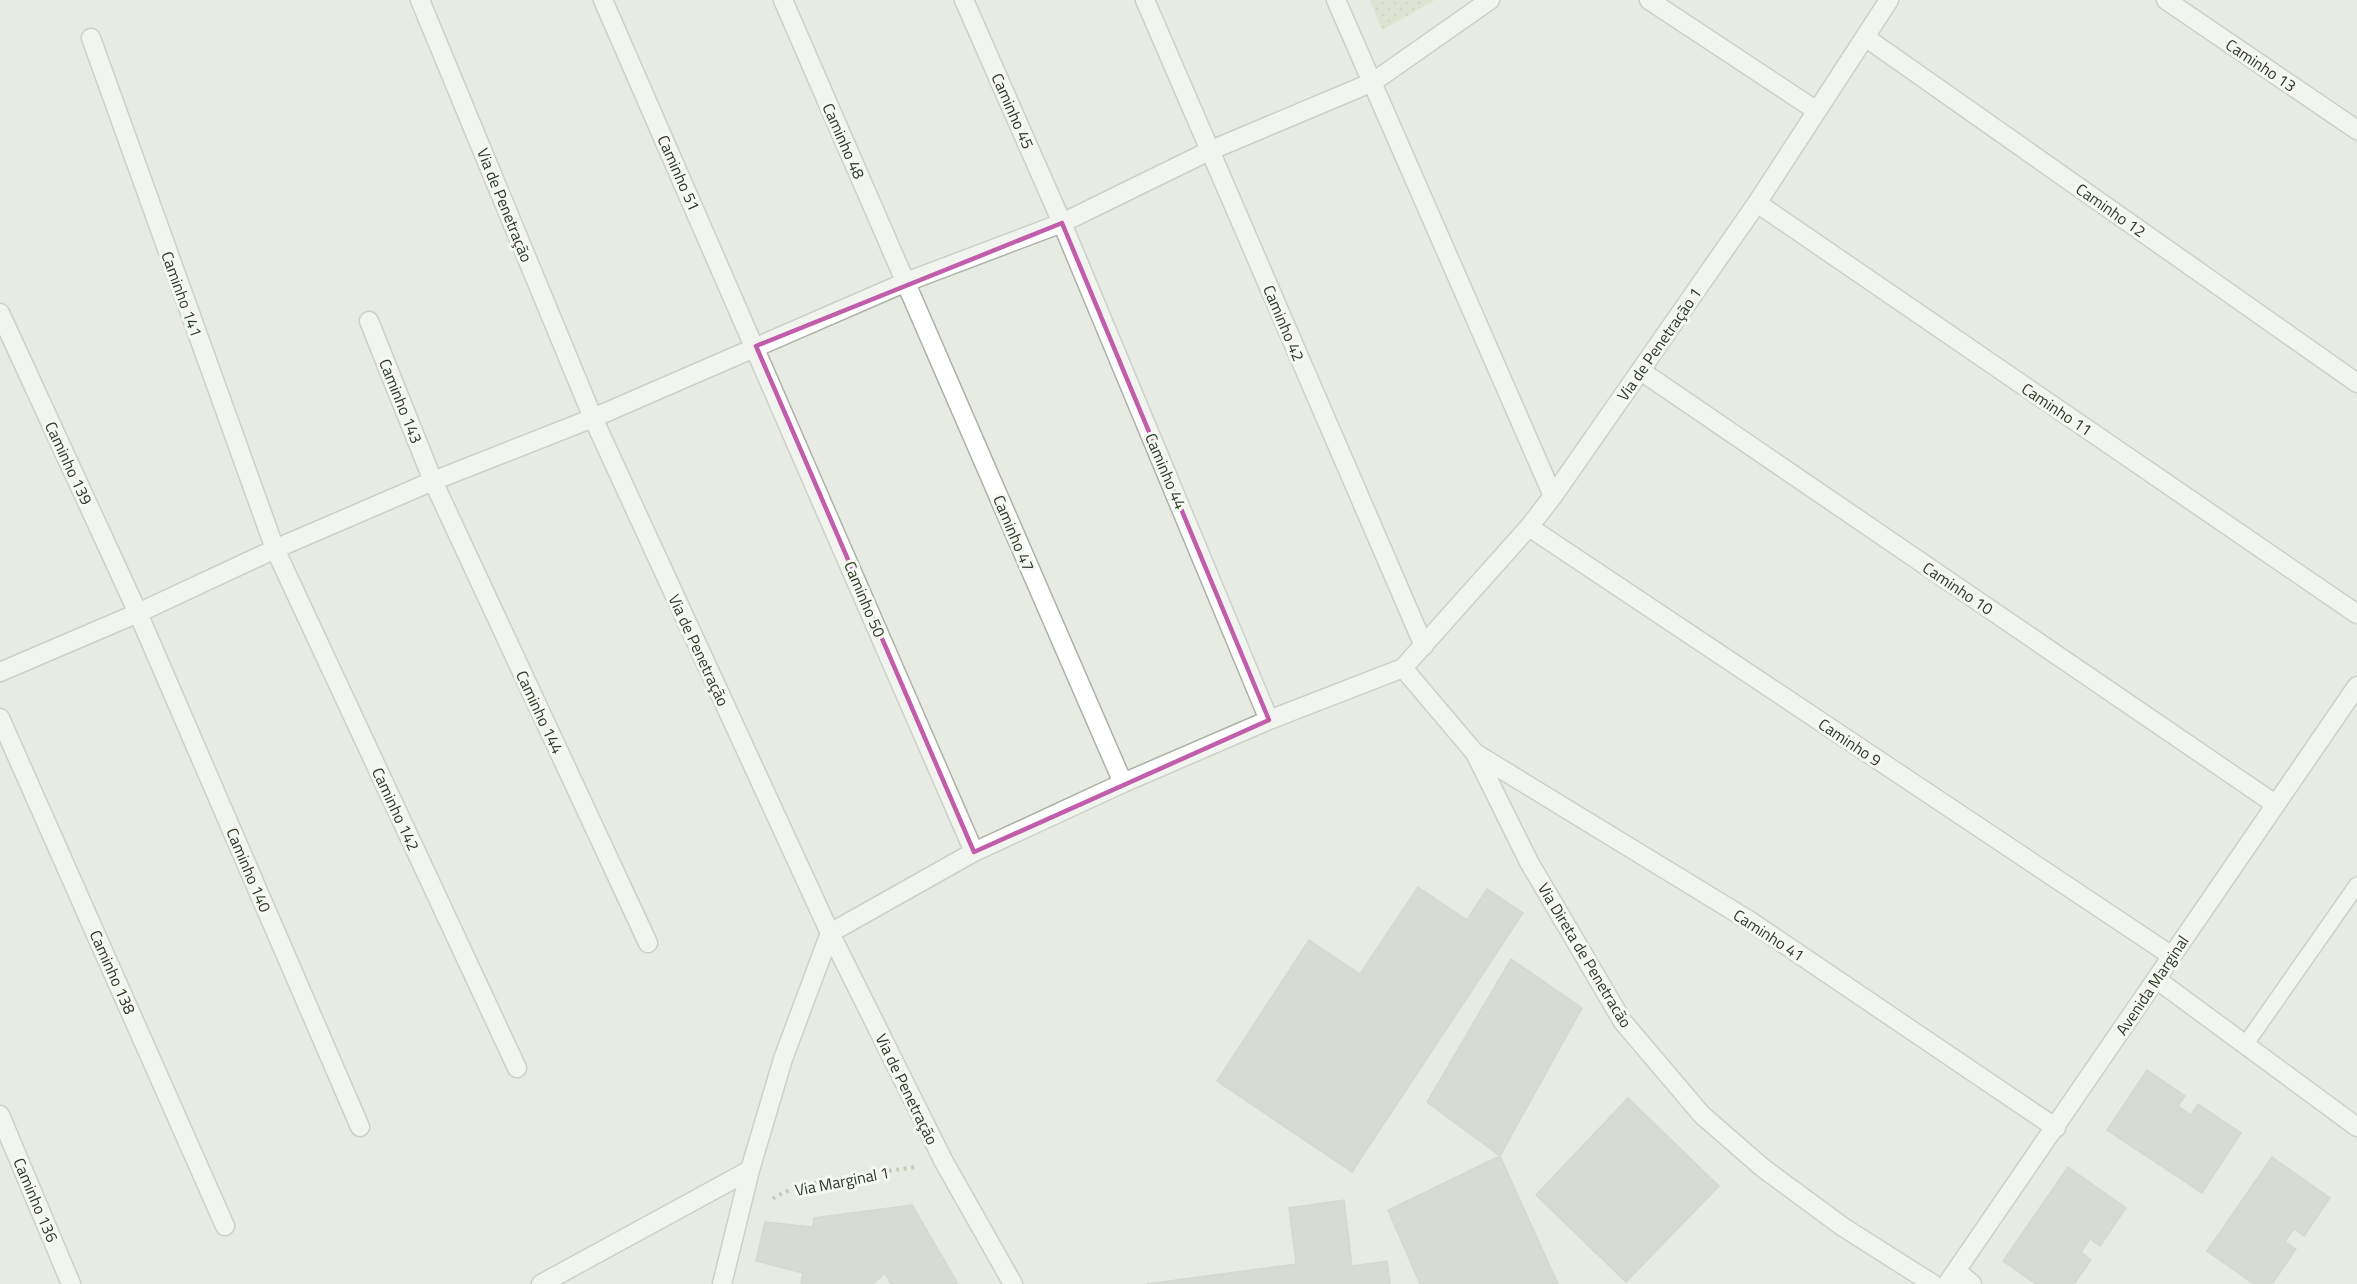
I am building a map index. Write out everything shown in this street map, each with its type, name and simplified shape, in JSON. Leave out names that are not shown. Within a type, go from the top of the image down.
[{"type":"street","name":"Via de Penetração","points":[[420,0],[592,418],[830,933],[944,1162],[1013,1284]]},
{"type":"street","name":"Caminho 51","points":[[603,0],[756,346]]},
{"type":"street","name":"Caminho 48","points":[[783,0],[906,282]]},
{"type":"street","name":"Caminho 45","points":[[964,0],[1062,223]]},
{"type":"street","name":"Caminho 42","points":[[1145,0],[1424,646]]},
{"type":"street","points":[[1336,0],[1553,496]]},
{"type":"street","points":[[0,672],[433,481],[592,418],[906,282],[1062,223],[1209,151],[1373,82],[1490,0]]},
{"type":"street","points":[[1649,0],[1817,111]]},
{"type":"street","name":"Via de Penetração 1","points":[[1403,668],[1529,527],[1553,496],[1757,203],[1889,0]]},
{"type":"street","name":"Caminho 13","points":[[2166,0],[2357,130]]},
{"type":"street","name":"Caminho 12","points":[[1865,37],[2357,383]]},
{"type":"street","name":"Caminho 141","points":[[91,38],[275,549]]},
{"type":"street","name":"Caminho 11","points":[[1757,203],[2357,614]]},
{"type":"street","name":"Caminho 44","points":[[1062,223],[1269,720]]},
{"type":"street","name":"Caminho 47","points":[[906,282],[1123,783]]},
{"type":"street","name":"Caminho 139","points":[[0,313],[138,613]]},
{"type":"street","name":"Caminho 143","points":[[369,321],[433,481]]},
{"type":"street","name":"Caminho 50","points":[[756,346],[974,852]]},
{"type":"street","name":"Caminho 10","points":[[1641,371],[2275,804]]},
{"type":"street","name":"Caminho 144","points":[[433,481],[648,943]]},
{"type":"street","name":"Caminho 9","points":[[1529,527],[2172,956]]},
{"type":"street","name":"Caminho 142","points":[[275,549],[517,1068]]},
{"type":"street","name":"Caminho 140","points":[[138,613],[360,1127]]},
{"type":"street","points":[[720,1283],[783,1059],[830,933],[974,852],[1123,783],[1269,720],[1403,668]]},
{"type":"street","name":"Via Direta de Penetracão","points":[[1403,668],[1475,753],[1529,862],[1623,1022],[1702,1115],[1763,1168],[1844,1227],[1933,1284]]},
{"type":"street","name":"Avenida Marginal","points":[[1952,1277],[2357,686]]},
{"type":"street","name":"Caminho 138","points":[[0,718],[225,1226]]},
{"type":"street","name":"Caminho 41","points":[[1475,753],[1750,921],[2056,1128]]},
{"type":"street","points":[[2156,979],[2357,1127]]},
{"type":"street","name":"Caminho 136","points":[[0,1115],[71,1284]]},
{"type":"street","points":[[541,1284],[750,1170]]},
{"type":"street","points":[[1952,1277],[1972,1284]]},
{"type":"lane","points":[[2245,1045],[2357,885]]},
{"type":"path","name":"Via Marginal 1","points":[[766,1205],[778,1194],[798,1188],[944,1162]]},
{"type":"highlighted area","points":[[1062,223],[1269,720],[974,852],[756,346]]},
{"type":"green space","points":[[1370,0],[1435,0],[1382,30]]},
{"type":"building","points":[[1418,887],[1467,920],[1487,889],[1523,913],[1352,1172],[1217,1081],[1309,940],[1360,974]]},
{"type":"building","points":[[1511,959],[1582,1008],[1500,1156],[1427,1102]]},
{"type":"building","points":[[2147,1070],[2185,1096],[2178,1106],[2191,1115],[2198,1104],[2241,1133],[2202,1193],[2107,1130]]},
{"type":"building","points":[[1628,1098],[1719,1186],[1626,1282],[1536,1195]]},
{"type":"building","points":[[1500,1156],[1558,1284],[1420,1284],[1388,1210]]},
{"type":"building","points":[[2272,1157],[2330,1198],[2304,1236],[2294,1229],[2285,1242],[2296,1249],[2272,1284],[2254,1284],[2207,1251]]},
{"type":"building","points":[[2068,1167],[2126,1208],[2100,1246],[2090,1239],[2081,1252],[2091,1260],[2074,1284],[2036,1284],[2003,1261]]},
{"type":"building","points":[[1344,1200],[1352,1266],[1387,1261],[1390,1284],[1147,1284],[1296,1264],[1289,1208]]},
{"type":"building","points":[[912,1205],[958,1284],[891,1284],[885,1273],[873,1284],[801,1284],[803,1273],[756,1261],[765,1222],[813,1227],[814,1218]]}]
